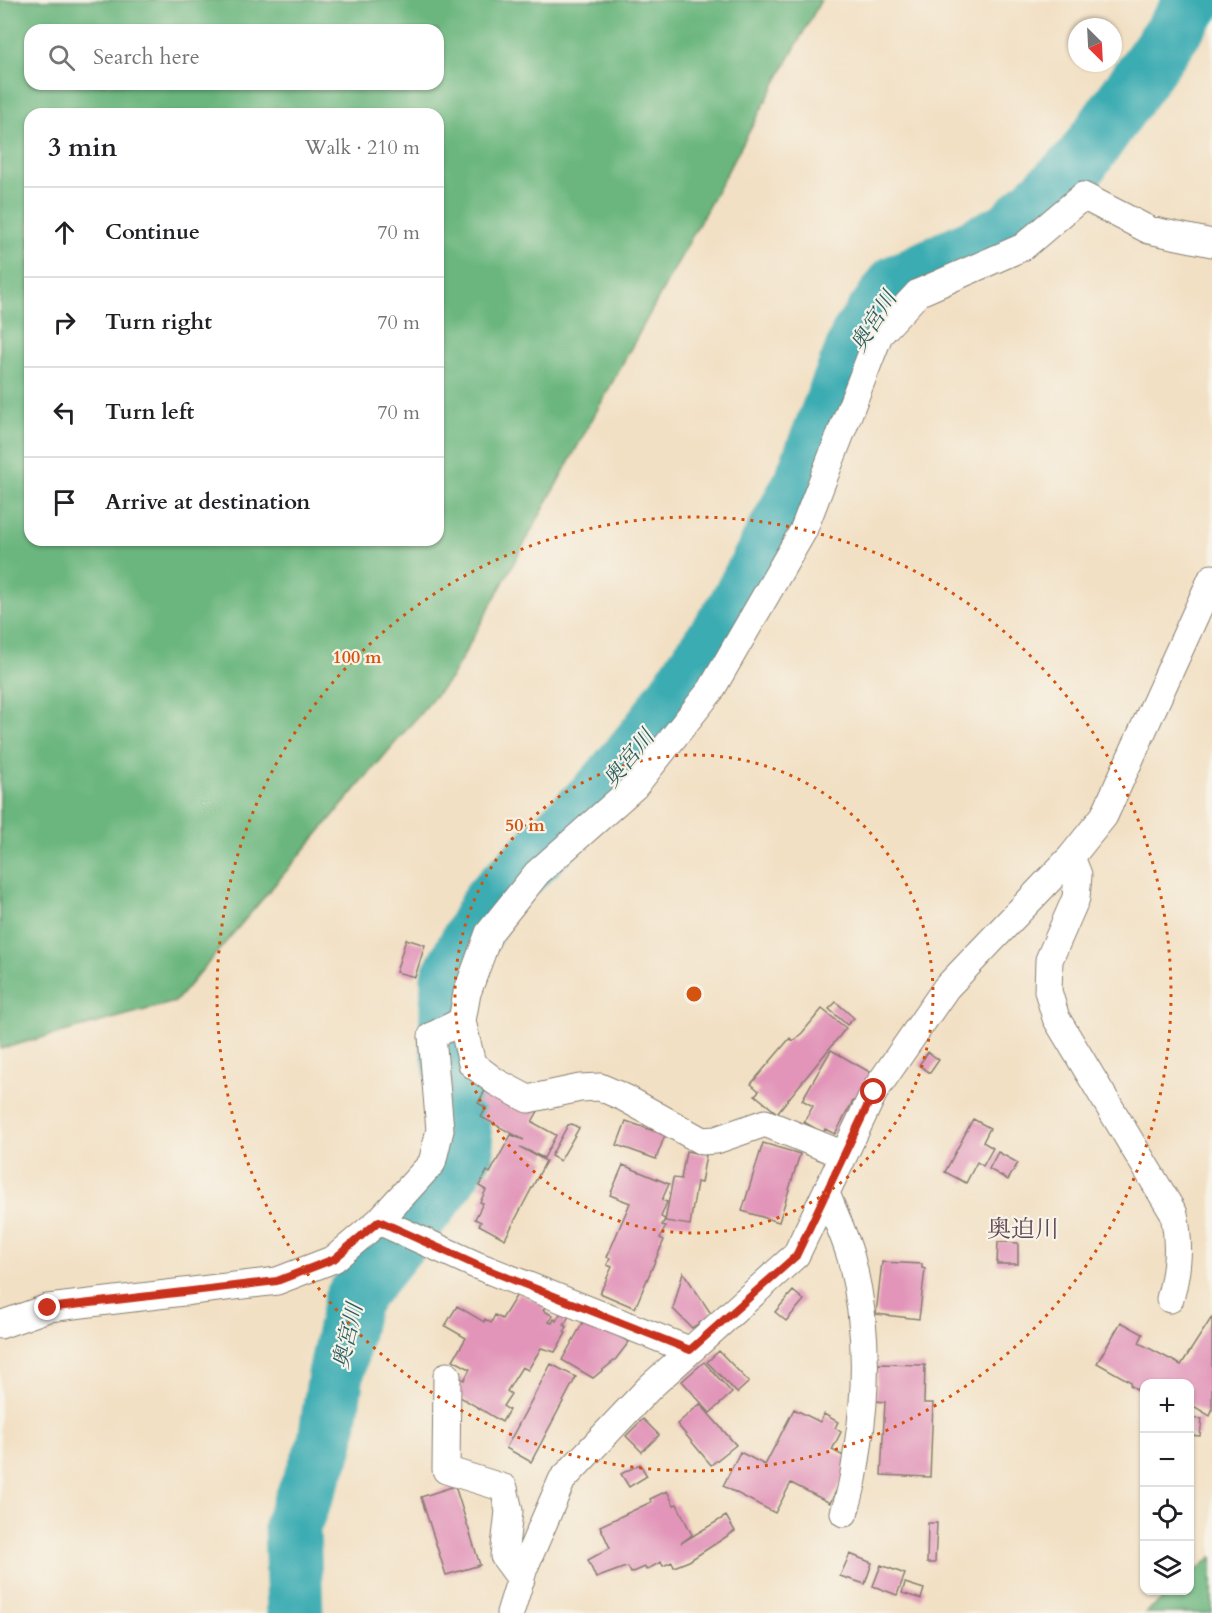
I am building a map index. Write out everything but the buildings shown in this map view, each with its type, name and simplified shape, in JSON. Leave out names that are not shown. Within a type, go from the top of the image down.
[{"type":"street","points":[[844,1155],[765,1123],[716,1140],[702,1141],[626,1098],[600,1087],[580,1088],[528,1099],[496,1082],[472,1064],[462,1021],[467,993],[489,933],[537,873],[634,787],[711,690],[803,531],[879,335],[918,293],[1023,248],[1083,196],[1149,230],[1212,243]]},
{"type":"street","points":[[510,1613],[521,1579],[562,1480],[690,1350],[796,1256],[874,1092],[946,988],[1071,857],[1104,816],[1212,578]]},
{"type":"street","points":[[1071,857],[1078,875],[1076,898],[1049,960],[1048,991],[1056,1018],[1174,1214],[1179,1242],[1176,1276],[1170,1299]]},
{"type":"street","points":[[0,1325],[48,1308],[277,1281],[334,1259],[379,1221],[432,1163],[440,1130],[432,1036],[462,1021]]},
{"type":"street","points":[[826,1193],[850,1255],[860,1300],[866,1350],[862,1420],[851,1496],[844,1513]]},
{"type":"street","points":[[379,1221],[476,1265],[690,1350]]},
{"type":"street","points":[[447,1376],[446,1470],[504,1488],[509,1511],[504,1556],[521,1579]]},
{"type":"green space","points":[[0,0],[821,0],[452,676],[175,1002],[0,1049]]},
{"type":"green space","points":[[1212,1557],[1212,1613],[1145,1613],[1167,1595],[1194,1595],[1194,1573]]},
{"type":"waterway","name":"奥宮川","points":[[295,1613],[292,1526],[325,1447],[336,1374],[352,1300],[438,1193],[466,1150],[447,1040],[449,978],[490,901],[605,787],[649,733],[734,610],[800,486],[859,335],[896,283],[1008,230],[1080,163],[1195,0]]},
{"type":"district","name":"奥迫川","points":[[1023,1229]]},
{"type":"route","points":[[48,1308],[277,1281],[334,1259],[379,1221],[476,1265],[690,1350],[796,1256],[874,1092]]}]
